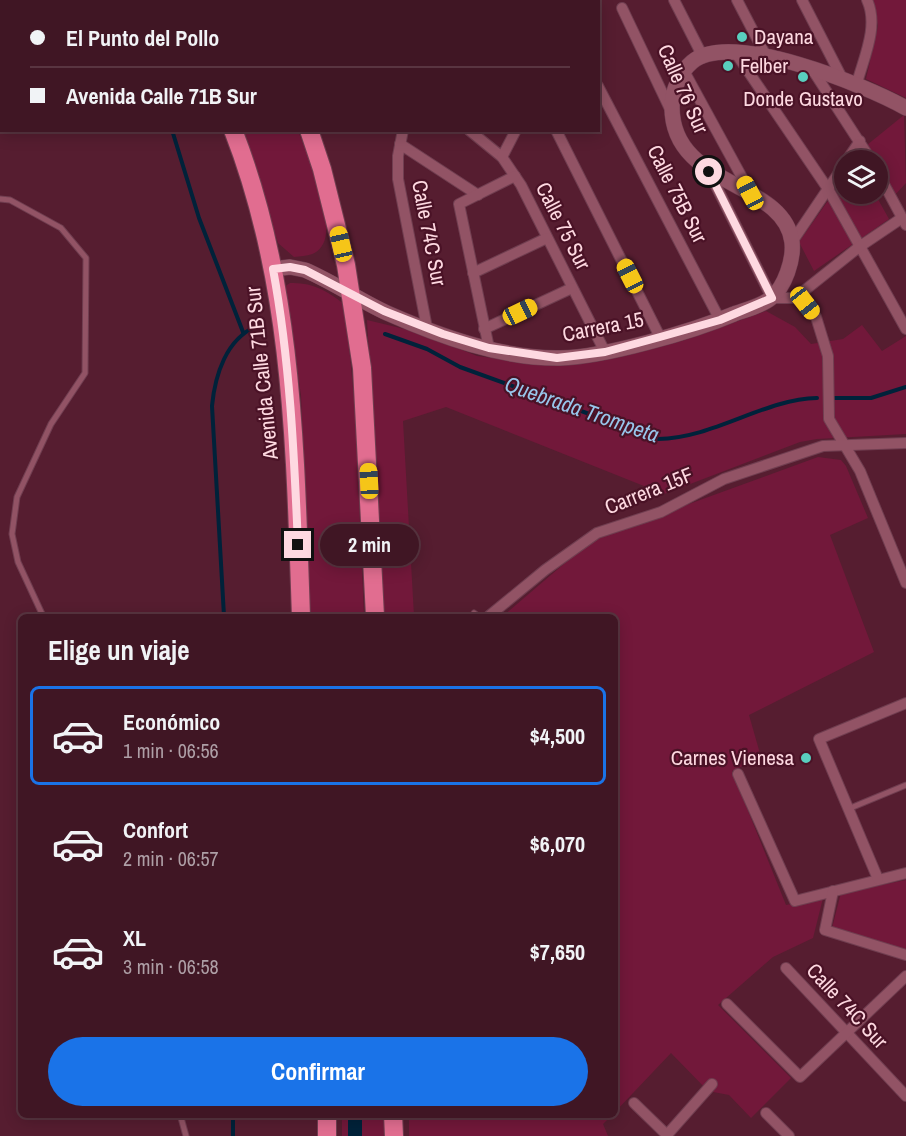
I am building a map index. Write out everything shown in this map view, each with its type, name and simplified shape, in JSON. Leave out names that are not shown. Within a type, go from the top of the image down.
[{"type":"highway","name":"Avenida Calle 71B Sur","points":[[234,132],[260,209],[284,330],[292,408],[301,614]]},
{"type":"highway","points":[[310,132],[331,202],[352,295],[365,389],[375,614]]},
{"type":"highway","points":[[327,1118],[327,1136]]},
{"type":"highway","points":[[393,1118],[394,1136]]},
{"type":"street","points":[[674,0],[702,55]]},
{"type":"street","points":[[737,0],[766,56]]},
{"type":"street","points":[[802,0],[842,78]]},
{"type":"street","points":[[857,83],[871,26],[872,14],[867,0]]},
{"type":"street","name":"Calle 76 Sur","points":[[622,8],[672,112],[680,141],[709,172],[772,298]]},
{"type":"street","points":[[735,52],[828,189],[906,329]]},
{"type":"street","points":[[672,112],[675,90],[684,71],[702,55],[735,52],[766,56],[842,78],[857,83],[906,108]]},
{"type":"street","points":[[812,69],[865,150]]},
{"type":"street","points":[[684,71],[750,193]]},
{"type":"street","name":"Calle 75B Sur","points":[[600,90],[720,320]]},
{"type":"street","name":"Calle 74C Sur","points":[[403,132],[400,144],[398,178],[427,328]]},
{"type":"street","name":"Calle 75 Sur","points":[[471,132],[502,157],[515,176],[605,352]]},
{"type":"street","points":[[502,157],[515,132]]},
{"type":"street","points":[[557,132],[660,337]]},
{"type":"street","points":[[854,150],[860,141]]},
{"type":"street","points":[[400,144],[478,195]]},
{"type":"street","points":[[709,172],[768,205],[781,218],[792,242]]},
{"type":"street","points":[[489,348],[459,204],[515,176]]},
{"type":"street","points":[[772,298],[786,276],[792,242],[834,180]]},
{"type":"street","points":[[795,298],[859,247],[904,222],[888,192]]},
{"type":"street","points":[[473,273],[547,237]]},
{"type":"street","name":"Carrera 15","points":[[273,269],[290,267],[305,270],[352,295],[427,328],[489,348],[557,358],[605,352],[660,337],[720,320],[772,298]]},
{"type":"street","points":[[484,329],[572,288]]},
{"type":"street","points":[[772,298],[795,298],[805,303],[816,317],[826,344],[829,418],[860,471],[905,578]]},
{"type":"street","name":"Carrera 15F","points":[[491,614],[545,570],[597,533],[661,512],[724,479],[823,446],[846,444],[873,446],[906,443]]},
{"type":"street","points":[[878,879],[819,739],[906,703]]},
{"type":"street","points":[[738,774],[795,901],[906,873]]},
{"type":"street","points":[[833,891],[825,930],[906,955]]},
{"type":"street","name":"Calle 74C Sur","points":[[786,968],[845,1034],[906,1096]]},
{"type":"street","points":[[727,1004],[800,1077],[906,976]]},
{"type":"street","points":[[634,1103],[666,1135],[712,1084]]},
{"type":"street","points":[[766,1113],[789,1136]]},
{"type":"lane","points":[[0,199],[10,200],[61,228],[86,258],[85,373],[51,424],[17,497],[12,534],[18,562],[42,614]]},
{"type":"lane","points":[[848,809],[906,785]]},
{"type":"lane","points":[[181,1118],[186,1136]]},
{"type":"shaded area","points":[[873,0],[906,0],[906,98],[866,79],[878,26]]},
{"type":"shaded area","points":[[904,115],[906,183],[894,196],[888,185],[888,150],[870,150],[867,145]]},
{"type":"shaded area","points":[[241,132],[298,132],[319,188],[326,220],[323,244],[314,253],[294,257],[278,243]]},
{"type":"shaded area","points":[[834,192],[834,204],[881,204],[889,219],[814,271],[799,242]]},
{"type":"shaded area","points":[[290,283],[298,283],[319,288],[345,305],[355,409],[364,614],[310,614],[301,395],[284,287]]},
{"type":"shaded area","points":[[766,311],[795,327],[811,344],[843,339],[862,325],[882,351],[906,336],[906,434],[800,442],[664,494],[446,407],[403,421],[414,614],[384,614],[367,320],[421,333],[477,356],[556,366],[601,361],[682,341]]},
{"type":"shaded area","points":[[818,457],[841,460],[846,466],[868,518],[830,535],[874,652],[749,715],[761,757],[732,771],[786,905],[823,898],[813,938],[773,957],[718,1005],[791,1078],[751,1118],[729,1095],[708,1091],[671,1053],[618,1109],[618,614],[505,614],[586,545],[615,531]]},
{"type":"shaded area","points":[[906,880],[906,951],[832,928],[841,893]]},
{"type":"shaded area","points":[[342,1118],[387,1118],[387,1136],[342,1136]]},
{"type":"shaded area","points":[[409,1118],[609,1118],[603,1124],[608,1136],[409,1136]]},
{"type":"waterway","points":[[173,132],[199,218],[243,332]]},
{"type":"waterway","name":"Quebrada Trompeta","points":[[224,614],[212,406],[219,370],[224,359],[237,340],[257,326]]},
{"type":"waterway","name":"Quebrada Trompeta","points":[[385,334],[427,349],[460,367],[658,439],[699,432],[778,405],[817,398]]},
{"type":"waterway","name":"Quebrada Trompeta","points":[[834,398],[871,398],[906,387]]},
{"type":"waterway","name":"Quebrada Trompeta","points":[[233,1118],[233,1136]]},
{"type":"waterway","points":[[355,1118],[355,1136]]},
{"type":"place","name":"Dayana","points":[[742,37]]},
{"type":"place","name":"Felber","points":[[728,66]]},
{"type":"place","name":"Donde Gustavo","points":[[803,77]]},
{"type":"place","name":"Carnes Vienesa","points":[[806,758]]},
{"type":"route","points":[[298,545],[288,358],[273,269],[290,267],[305,270],[399,318],[489,348],[557,358],[605,352],[720,320],[772,298],[709,172]]}]
